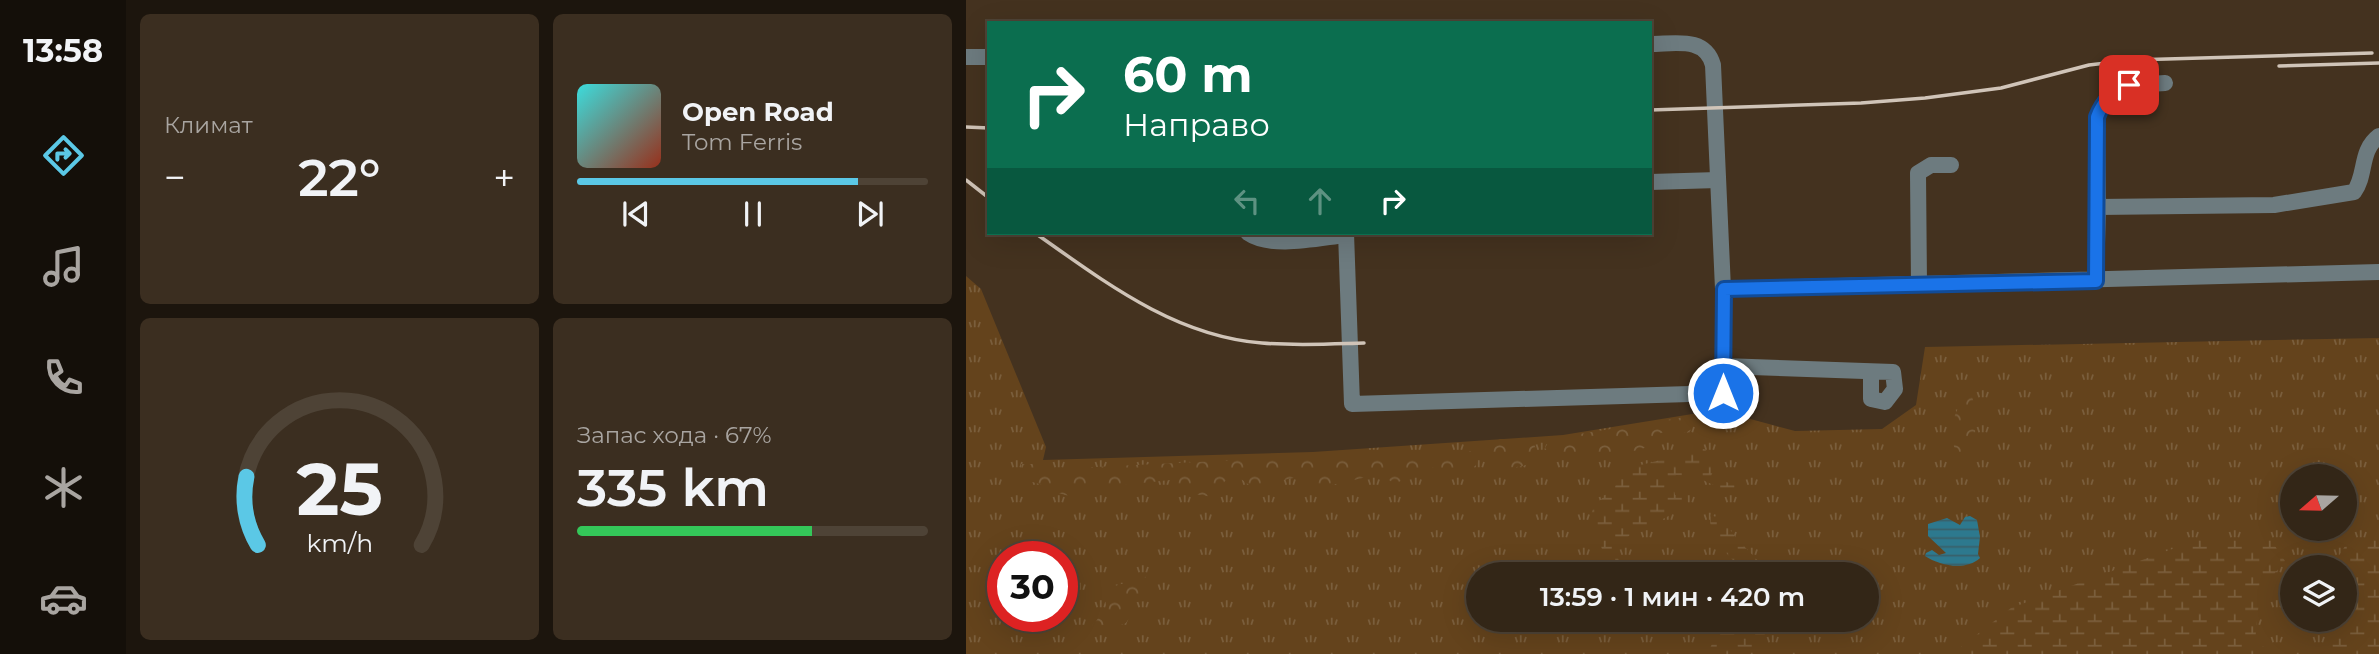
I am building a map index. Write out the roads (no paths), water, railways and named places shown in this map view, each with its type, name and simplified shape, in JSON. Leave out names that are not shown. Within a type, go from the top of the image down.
[{"type":"street","points":[[1346,235],[1352,404],[1723,393],[1724,289],[1713,65],[1711,57],[1701,46],[1652,44]]},
{"type":"street","points":[[966,57],[987,57]]},
{"type":"street","points":[[2096,281],[2097,117],[2110,95],[2129,85],[2165,83]]},
{"type":"street","points":[[2098,207],[2274,205],[2354,192],[2359,185],[2364,155],[2369,145],[2379,136]]},
{"type":"street","points":[[1919,285],[1918,173],[1931,164],[1951,164]]},
{"type":"street","points":[[1652,181],[1718,180]]},
{"type":"street","points":[[1251,235],[1275,242],[1337,235]]},
{"type":"street","points":[[1724,289],[2379,272]]},
{"type":"street","points":[[1723,366],[1871,372]]},
{"type":"water","points":[[1970,516],[1977,520],[1980,558],[1968,565],[1953,566],[1925,556],[1932,550],[1939,555],[1946,553],[1928,536],[1928,524],[1947,518],[1960,525],[1965,517]]},
{"type":"railway","points":[[1652,110],[1861,103],[1925,98],[2001,88],[2089,65],[2132,60],[2372,53]]},
{"type":"railway","points":[[2279,66],[2379,63]]},
{"type":"railway","points":[[966,127],[987,128]]},
{"type":"railway","points":[[966,180],[987,196]]},
{"type":"railway","points":[[1038,235],[1142,304],[1199,330],[1262,343],[1364,343]]}]
